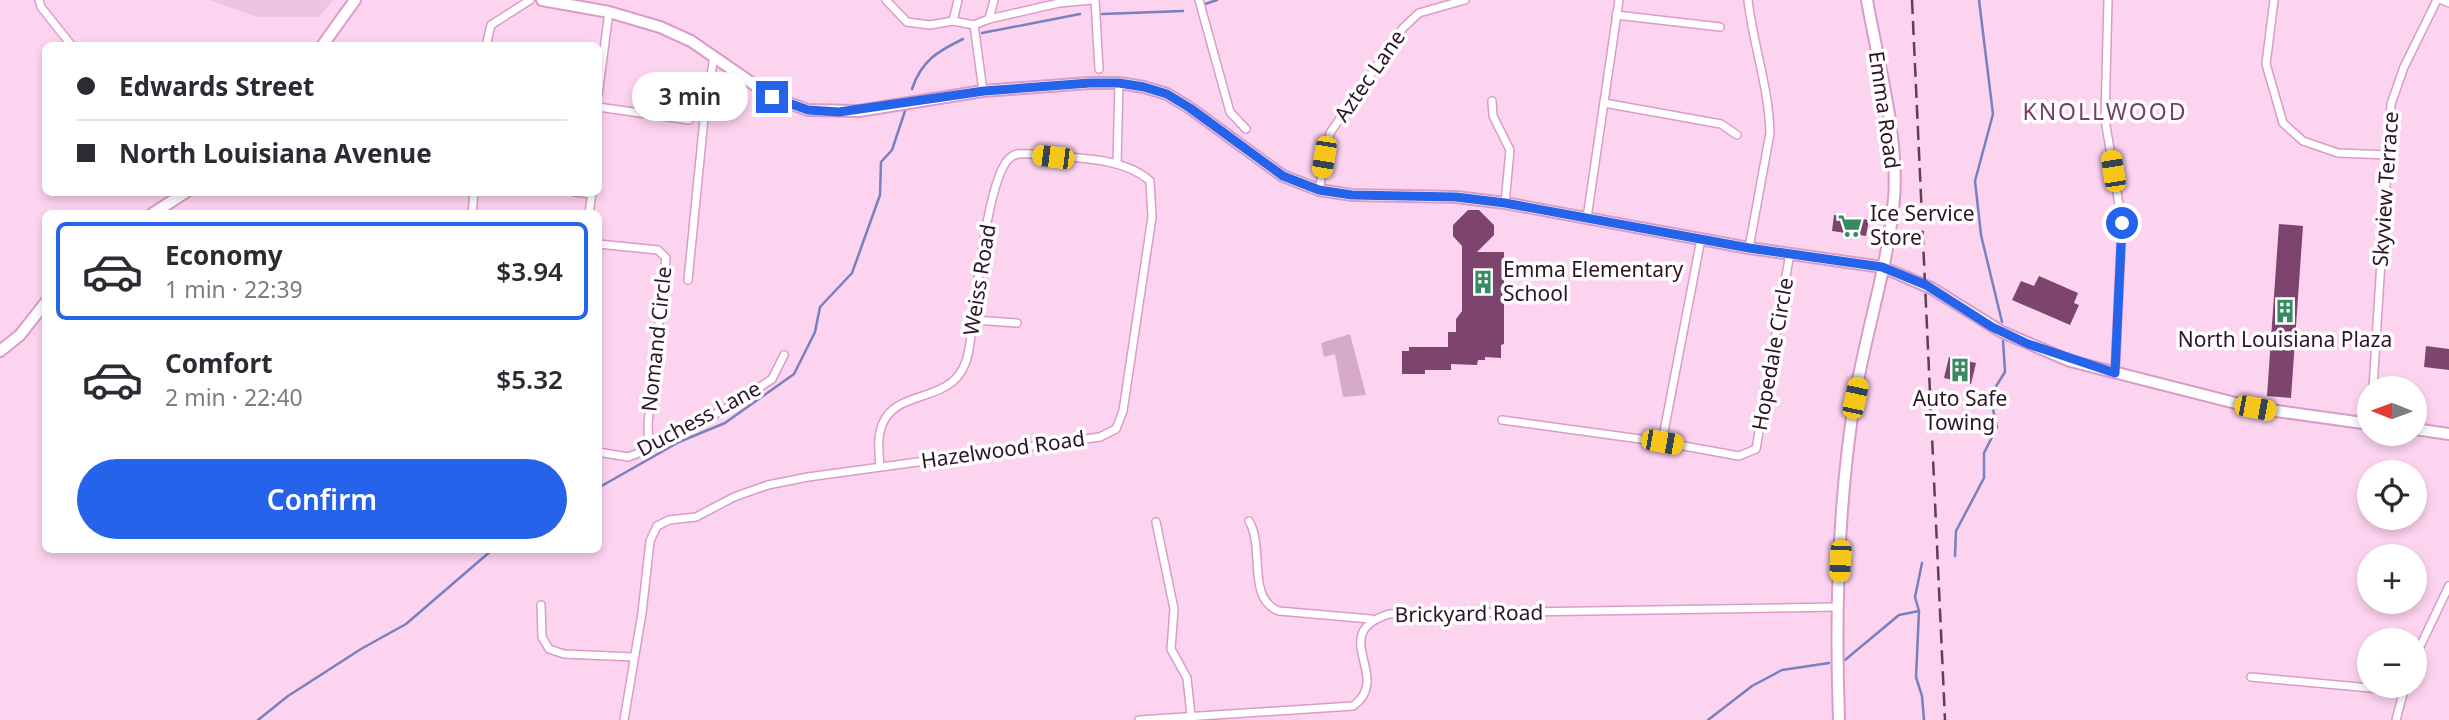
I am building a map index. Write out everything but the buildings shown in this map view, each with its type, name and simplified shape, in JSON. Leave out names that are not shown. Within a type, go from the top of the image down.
[{"type":"street","points":[[39,0],[41,7],[69,42]]},
{"type":"street","points":[[325,42],[355,0]]},
{"type":"street","points":[[487,42],[491,25],[530,0]]},
{"type":"street","points":[[542,0],[580,3],[660,27],[691,41],[772,97],[790,105],[821,112],[859,111],[984,91],[1119,83],[1167,94],[1283,176],[1319,190],[1352,195],[1456,197],[1505,203],[1749,248],[1882,267],[1926,285],[1992,327],[2028,344],[2115,373],[2279,413],[2357,422]]},
{"type":"street","points":[[886,0],[907,22],[930,25],[953,21],[974,26],[989,19],[1059,3],[1093,0],[1099,69]]},
{"type":"street","points":[[953,21],[958,0]]},
{"type":"street","points":[[989,19],[994,0]]},
{"type":"street","points":[[1199,0],[1230,112],[1246,128]]},
{"type":"street","name":"Aztec Lane","points":[[1319,190],[1331,133],[1387,49],[1419,13],[1465,0]]},
{"type":"street","points":[[1587,218],[1619,0]]},
{"type":"street","points":[[1748,0],[1753,40],[1770,114],[1770,133],[1749,248]]},
{"type":"street","name":"Emma Road","points":[[1839,720],[1838,607],[1844,492],[1855,398],[1894,199],[1893,149],[1867,0]]},
{"type":"street","points":[[2108,0],[2105,119],[2122,223],[2115,373]]},
{"type":"street","points":[[2274,0],[2266,64],[2283,122],[2303,141],[2338,153],[2389,155]]},
{"type":"street","points":[[2440,0],[2449,3]]},
{"type":"street","name":"Skyview Terrace","points":[[2374,376],[2390,104],[2404,67],[2440,0]]},
{"type":"street","points":[[602,65],[609,12]]},
{"type":"street","points":[[1616,15],[1720,27]]},
{"type":"street","points":[[974,26],[984,91]]},
{"type":"street","points":[[688,280],[704,119],[715,56]]},
{"type":"street","points":[[1117,164],[1119,83]]},
{"type":"street","points":[[1492,102],[1493,116],[1510,150],[1505,203]]},
{"type":"street","points":[[1604,103],[1721,124],[1737,135]]},
{"type":"street","points":[[602,108],[690,120]]},
{"type":"street","name":"Weiss Road","points":[[880,467],[878,438],[883,422],[897,406],[951,385],[967,364],[988,222],[999,176],[1009,158],[1018,153],[1117,164]]},
{"type":"street","name":"Hazelwood Road","points":[[624,720],[648,570],[650,541],[657,526],[669,520],[696,517],[734,497],[768,485],[1100,437],[1116,429],[1124,411],[1152,217],[1150,181],[1139,171],[1117,164]]},
{"type":"street","points":[[157,210],[176,196]]},
{"type":"street","points":[[1662,442],[1700,239]]},
{"type":"street","name":"Nomand Circle","points":[[602,244],[658,250],[666,258],[649,424],[649,449]]},
{"type":"street","name":"Hopedale Circle","points":[[1502,420],[1662,442],[1739,456],[1756,449],[1790,253]]},
{"type":"street","points":[[0,351],[20,335],[42,307]]},
{"type":"street","points":[[974,320],[1017,323]]},
{"type":"street","name":"Duchess Lane","points":[[602,453],[628,457],[649,449],[736,403],[772,379],[784,355]]},
{"type":"street","points":[[2427,431],[2449,434]]},
{"type":"street","points":[[1249,521],[1256,539],[1261,593],[1271,607],[1279,611],[1371,619]]},
{"type":"street","points":[[1156,522],[1174,609],[1171,649],[1188,684],[1191,716]]},
{"type":"street","points":[[2427,632],[2449,586]]},
{"type":"street","points":[[541,605],[542,637],[549,649],[564,654],[634,657]]},
{"type":"street","name":"Brickyard Road","points":[[1139,720],[1344,708],[1361,701],[1368,682],[1360,639],[1363,628],[1371,619],[1389,614],[1838,607]]},
{"type":"street","points":[[2251,677],[2357,685]]},
{"type":"street","points":[[2396,720],[2402,698]]},
{"type":"street","points":[[1312,710],[1313,720]]},
{"type":"shaded area","points":[[209,0],[333,0],[319,17],[257,17]]},
{"type":"shaded area","points":[[1350,334],[1366,395],[1343,397],[1335,354],[1324,357],[1321,343]]},
{"type":"waterway","points":[[1205,4],[1217,0]]},
{"type":"waterway","points":[[1979,0],[1993,114],[1975,181],[1981,235],[2002,322]]},
{"type":"waterway","points":[[1102,14],[1183,11]]},
{"type":"waterway","points":[[982,33],[1080,14]]},
{"type":"waterway","points":[[912,89],[920,71],[932,58],[963,39]]},
{"type":"waterway","points":[[602,486],[679,442],[725,423],[794,374],[815,332],[820,307],[852,273],[880,195],[881,162],[892,150],[905,111]]},
{"type":"waterway","points":[[1955,556],[1956,531],[1984,478],[1984,453],[1997,427],[1990,396],[2005,372],[2003,340]]},
{"type":"waterway","points":[[258,720],[288,696],[406,624],[489,553]]},
{"type":"waterway","points":[[1922,563],[1915,597],[1919,611],[1916,677],[1922,696],[1924,720]]},
{"type":"waterway","points":[[1845,660],[1899,615],[1919,611]]},
{"type":"waterway","points":[[1708,720],[1752,686],[1782,670],[1829,663]]},
{"type":"railway","points":[[1912,0],[1945,720]]},
{"type":"place","name":"Ice Service Store","points":[[1850,226]]},
{"type":"place","name":"Emma Elementary School","points":[[1483,282]]},
{"type":"place","name":"North Louisiana Plaza","points":[[2285,311]]},
{"type":"place","name":"Auto Safe Towing","points":[[1960,370]]},
{"type":"district","name":"KNOLLWOOD","points":[[2105,112]]},
{"type":"route","points":[[772,97],[808,110],[839,112],[984,91],[1090,83],[1119,83],[1144,87],[1167,94],[1190,108],[1283,176],[1319,190],[1352,195],[1456,197],[1505,203],[1749,248],[1882,267],[1926,285],[1992,327],[2045,352],[2115,373],[2122,223]]}]
